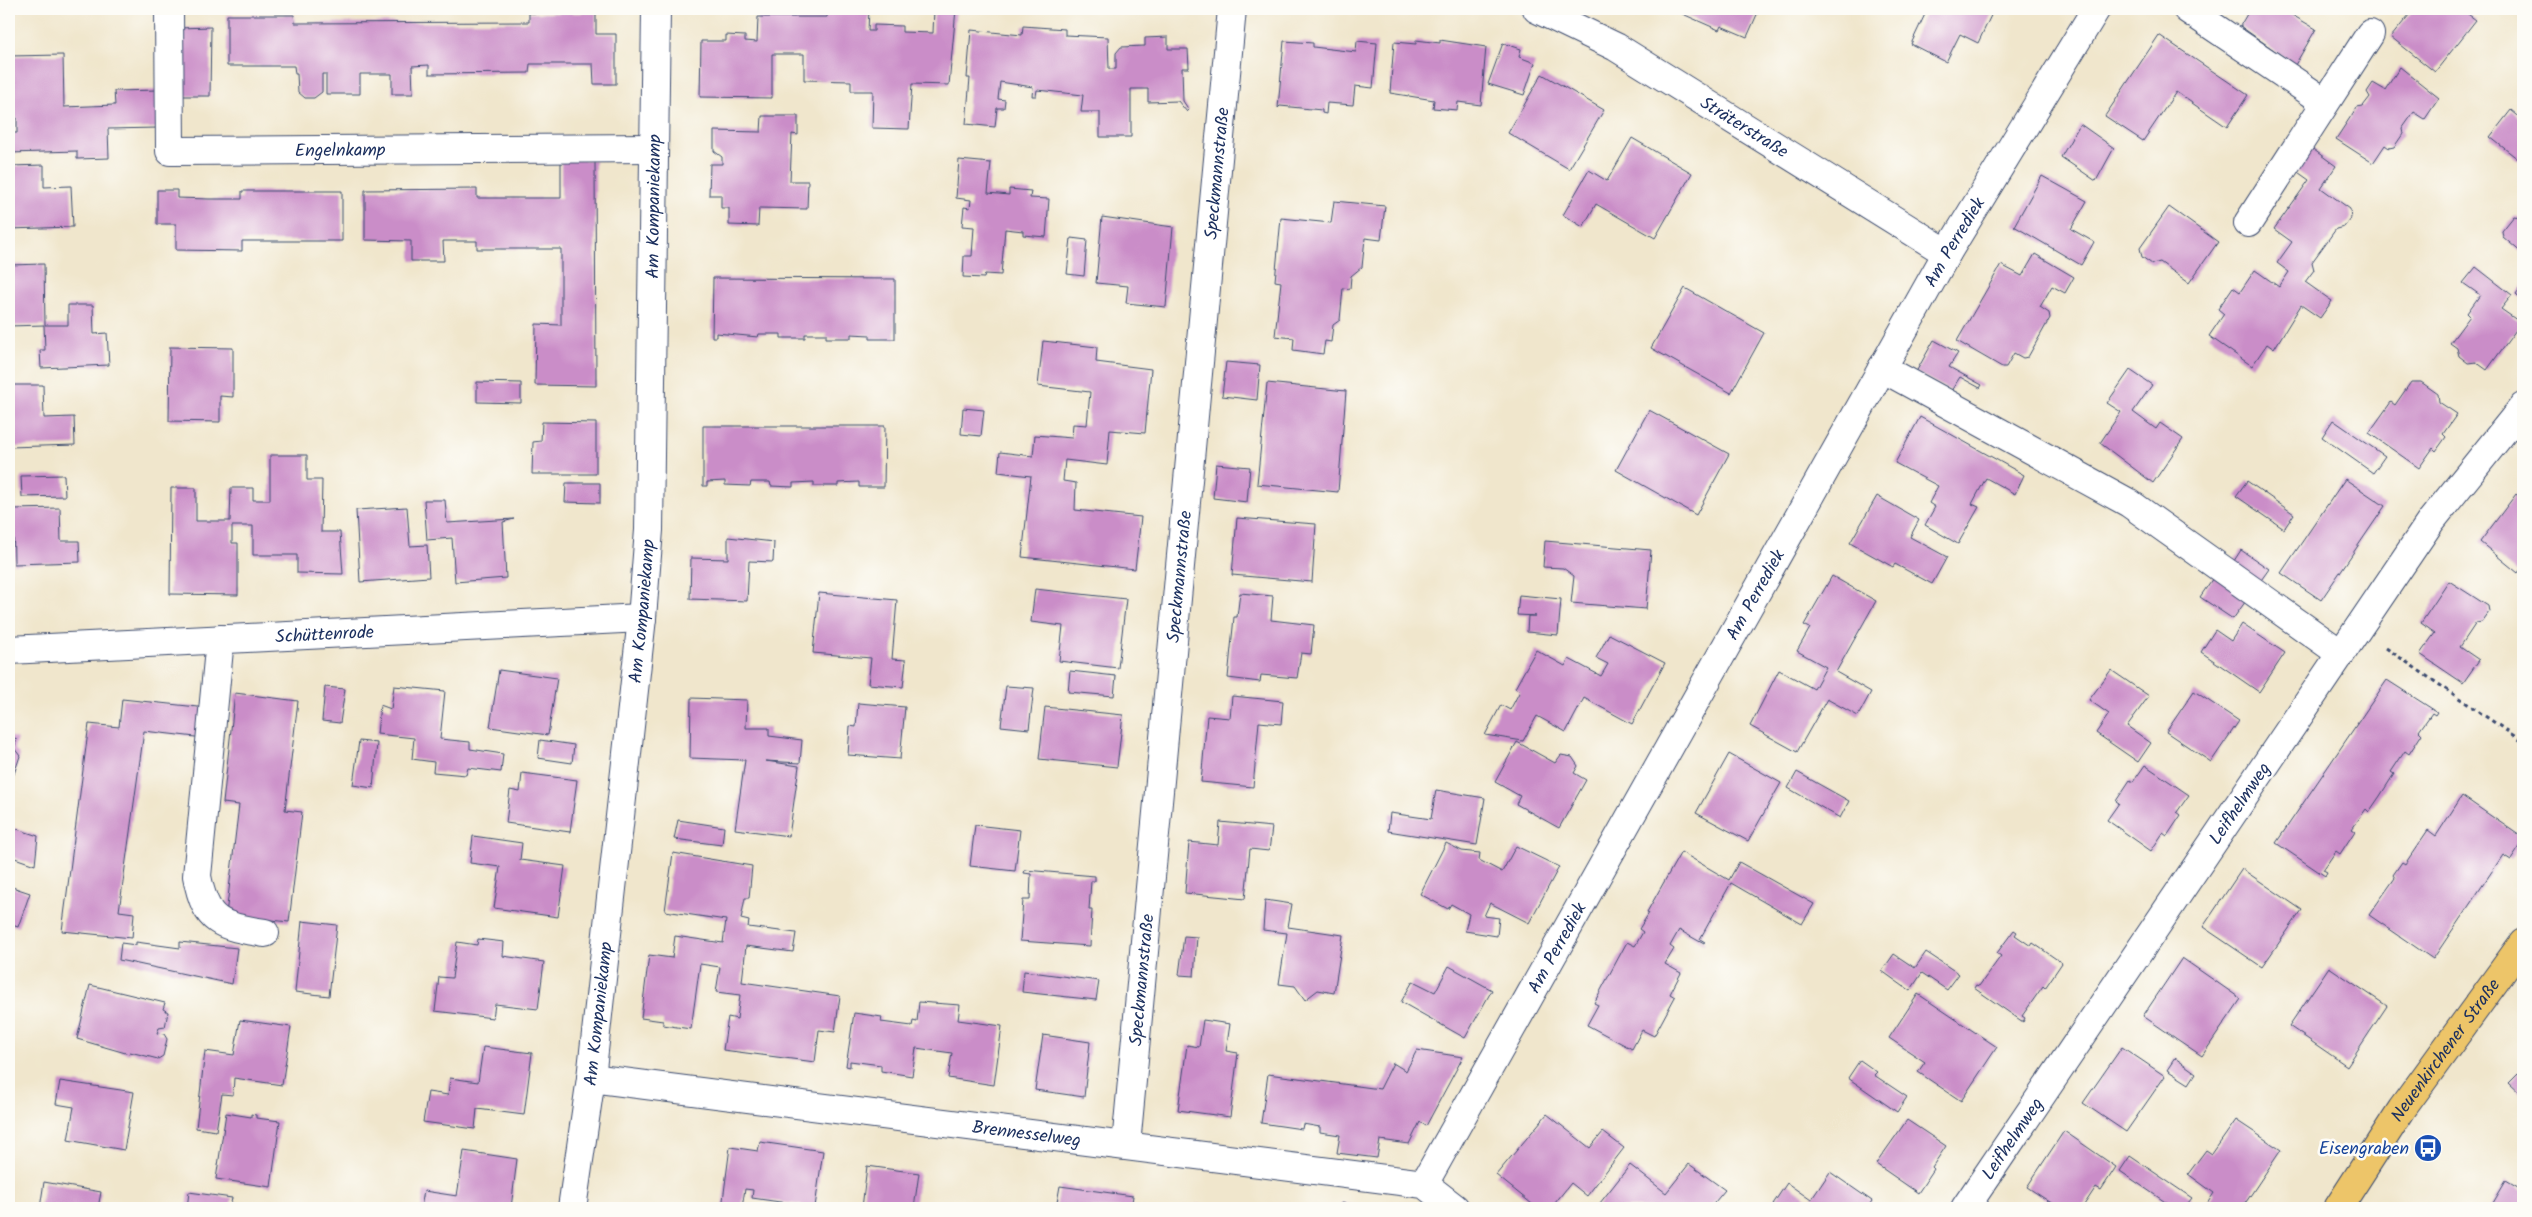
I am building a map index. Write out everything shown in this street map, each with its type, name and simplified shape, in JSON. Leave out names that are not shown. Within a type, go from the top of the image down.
[{"type":"main road","name":"Neuenkirchener Straße","points":[[2340,1208],[2402,1109],[2523,943]]},
{"type":"street","name":"Engelnkamp","points":[[169,9],[170,151],[654,148]]},
{"type":"street","name":"Am Kompaniekamp","points":[[572,1208],[591,1078],[642,618],[649,530],[656,9]]},
{"type":"street","name":"Speckmannstraße","points":[[1126,1145],[1232,9]]},
{"type":"street","name":"Sträterstraße","points":[[1537,9],[1616,47],[1947,253]]},
{"type":"street","name":"Am Perrediek","points":[[1424,1184],[1947,253],[2096,9]]},
{"type":"street","points":[[2186,9],[2325,102]]},
{"type":"street","points":[[2248,223],[2370,34]]},
{"type":"street","points":[[1882,368],[2129,503],[2340,652]]},
{"type":"street","name":"Leifhelmweg","points":[[1965,1208],[2431,520],[2523,407]]},
{"type":"street","name":"Schüttenrode","points":[[9,650],[642,618]]},
{"type":"street","points":[[220,639],[197,876],[201,900],[211,915],[230,927],[265,933]]},
{"type":"street","name":"Brennesselweg","points":[[591,1078],[1424,1184]]},
{"type":"street","points":[[1424,1184],[1455,1208]]},
{"type":"path","points":[[2357,628],[2523,742]]},
{"type":"building","points":[[828,9],[869,9],[868,31],[874,31],[874,25],[902,26],[902,32],[933,33],[934,9],[956,9],[949,85],[912,84],[909,129],[872,128],[873,91],[851,91],[851,81],[804,80],[804,54],[772,54],[772,98],[700,97],[701,41],[726,41],[726,35],[745,36],[745,41],[757,42],[758,17],[827,17]]},
{"type":"building","points":[[1677,9],[1759,10],[1747,37],[1721,26],[1719,30],[1676,11]]},
{"type":"building","points":[[1924,9],[1994,9],[1978,43],[1960,34],[1946,62],[1911,44],[1927,10]]},
{"type":"building","points":[[2250,9],[2282,9],[2316,29],[2295,65],[2240,26]]},
{"type":"building","points":[[2414,9],[2461,9],[2476,20],[2435,72],[2391,37]]},
{"type":"building","points":[[529,13],[596,13],[596,34],[616,34],[616,84],[594,84],[593,64],[530,64],[529,73],[429,74],[429,65],[412,66],[413,94],[392,94],[392,74],[360,74],[360,94],[326,94],[326,74],[322,74],[322,92],[314,98],[305,98],[298,92],[297,74],[295,74],[294,66],[227,66],[227,15],[294,15],[295,23],[529,22]]},
{"type":"building","points":[[1023,26],[1065,29],[1065,35],[1108,37],[1109,69],[1116,69],[1116,53],[1121,47],[1145,46],[1145,38],[1168,37],[1168,49],[1188,49],[1189,68],[1182,68],[1183,101],[1189,110],[1187,112],[1178,101],[1148,102],[1148,89],[1131,89],[1131,137],[1100,137],[1100,112],[1081,112],[1083,95],[1037,90],[1036,96],[1032,96],[1033,87],[1000,82],[998,99],[1005,100],[1004,108],[997,108],[995,127],[966,124],[970,78],[967,78],[971,30],[1022,35]]},
{"type":"building","points":[[211,27],[210,96],[177,96],[178,28]]},
{"type":"building","points":[[2159,35],[2248,95],[2227,127],[2176,92],[2143,141],[2105,116]]},
{"type":"building","points":[[1416,40],[1440,43],[1440,40],[1486,47],[1481,105],[1458,102],[1457,110],[1433,108],[1434,100],[1390,93],[1394,42],[1416,44]]},
{"type":"building","points":[[1284,41],[1313,43],[1313,47],[1356,52],[1357,41],[1377,43],[1373,88],[1355,86],[1353,105],[1327,103],[1326,114],[1322,113],[1322,110],[1280,106],[1278,108]]},
{"type":"building","points":[[1503,43],[1521,49],[1519,57],[1535,63],[1524,95],[1488,84]]},
{"type":"building","points":[[63,55],[64,107],[115,105],[114,91],[158,90],[158,128],[108,129],[109,158],[77,159],[77,151],[9,153],[9,133],[17,133],[17,118],[9,118],[9,56]]},
{"type":"building","points":[[2400,67],[2439,98],[2425,119],[2414,112],[2402,129],[2403,134],[2394,147],[2389,148],[2385,145],[2373,163],[2336,139],[2357,107],[2363,106],[2370,97],[2367,92],[2373,83],[2385,90]]},
{"type":"building","points":[[1542,74],[1604,110],[1569,169],[1508,133]]},
{"type":"building","points":[[2511,110],[2523,120],[2523,163],[2490,137]]},
{"type":"building","points":[[762,116],[798,116],[798,135],[792,134],[790,181],[808,181],[807,209],[759,208],[758,226],[729,225],[729,208],[721,208],[721,195],[709,195],[710,164],[722,164],[722,157],[714,151],[714,131],[761,132]]},
{"type":"building","points":[[2080,124],[2114,148],[2096,181],[2061,157]]},
{"type":"building","points":[[1632,138],[1692,173],[1655,238],[1596,204],[1583,227],[1563,215],[1589,170],[1607,181]]},
{"type":"building","points":[[2310,147],[2336,166],[2321,188],[2350,209],[2351,218],[2344,227],[2336,229],[2312,262],[2314,270],[2305,282],[2332,301],[2320,318],[2301,305],[2274,349],[2267,344],[2252,366],[2209,336],[2224,314],[2218,309],[2233,287],[2240,292],[2255,270],[2279,287],[2289,272],[2277,263],[2292,242],[2274,229],[2309,180],[2295,170]]},
{"type":"building","points":[[561,160],[595,160],[596,386],[535,385],[536,324],[561,325],[561,249],[477,249],[477,241],[443,241],[444,261],[411,261],[411,241],[365,240],[365,190],[477,189],[477,198],[561,198]]},
{"type":"building","points":[[959,160],[991,163],[988,193],[1009,195],[1009,189],[1031,191],[1030,198],[1049,199],[1046,237],[1023,235],[1023,231],[1005,229],[1001,275],[985,274],[984,278],[963,277],[964,256],[972,256],[974,227],[962,226],[964,207],[970,208],[971,200],[956,198]]},
{"type":"building","points":[[44,165],[44,187],[71,186],[73,227],[9,229],[9,166]]},
{"type":"building","points":[[2042,176],[2087,201],[2071,229],[2094,242],[2081,265],[2014,226]]},
{"type":"building","points":[[157,190],[177,190],[177,198],[209,199],[242,199],[242,191],[342,191],[342,241],[242,241],[242,251],[176,250],[176,224],[157,224]]},
{"type":"building","points":[[1334,201],[1385,206],[1381,240],[1365,238],[1362,267],[1351,276],[1350,289],[1343,288],[1340,320],[1333,325],[1331,342],[1325,341],[1323,354],[1293,350],[1294,338],[1275,336],[1281,282],[1275,281],[1281,218],[1331,223]]},
{"type":"building","points":[[2169,207],[2218,242],[2189,283],[2160,262],[2152,264],[2142,257],[2140,248]]},
{"type":"building","points":[[2514,216],[2523,218],[2523,254],[2503,237],[2502,231]]},
{"type":"building","points":[[1102,217],[1173,227],[1166,307],[1126,303],[1128,286],[1096,283]]},
{"type":"building","points":[[1071,238],[1087,240],[1084,276],[1067,274]]},
{"type":"building","points":[[2035,254],[2074,277],[2065,293],[2052,286],[2040,307],[2049,313],[2050,318],[2028,357],[2023,358],[2014,353],[2006,367],[2002,367],[1957,341],[2001,265],[2022,276]]},
{"type":"building","points":[[44,264],[45,325],[68,325],[68,305],[93,305],[94,334],[107,333],[109,365],[41,368],[40,350],[45,350],[44,325],[9,326],[9,265]]},
{"type":"building","points":[[2476,267],[2512,295],[2501,309],[2521,323],[2487,370],[2476,362],[2468,363],[2459,356],[2457,348],[2450,343],[2470,316],[2467,313],[2480,295],[2463,283]]},
{"type":"building","points":[[713,278],[895,279],[895,339],[870,339],[870,335],[851,334],[851,338],[826,338],[826,334],[805,334],[805,338],[781,338],[781,334],[759,334],[758,337],[716,333],[716,337],[712,337]]},
{"type":"building","points":[[2523,284],[2523,300],[2516,294]]},
{"type":"building","points":[[1685,288],[1764,333],[1731,393],[1651,348]]},
{"type":"building","points":[[1934,340],[1958,353],[1949,367],[1982,385],[1980,388],[1960,377],[1951,391],[1916,372]]},
{"type":"building","points":[[1043,341],[1097,347],[1096,362],[1151,369],[1145,433],[1110,430],[1107,465],[1065,460],[1063,481],[1076,483],[1075,510],[1141,517],[1135,569],[1022,557],[1031,476],[998,472],[1000,452],[1033,456],[1035,435],[1072,438],[1073,424],[1087,425],[1090,392],[1038,386]]},
{"type":"building","points":[[170,347],[233,348],[233,397],[220,396],[220,422],[169,421]]},
{"type":"building","points":[[1226,362],[1260,365],[1257,400],[1222,396]]},
{"type":"building","points":[[2130,370],[2152,385],[2133,412],[2156,429],[2160,423],[2183,439],[2153,483],[2100,443],[2121,412],[2107,403]]},
{"type":"building","points":[[477,382],[521,383],[521,403],[477,402]]},
{"type":"building","points":[[2411,382],[2421,382],[2438,394],[2439,402],[2457,414],[2443,434],[2446,437],[2436,451],[2433,448],[2419,468],[2369,433],[2391,402],[2395,405]]},
{"type":"building","points":[[1267,383],[1346,391],[1338,492],[1257,484]]},
{"type":"building","points":[[9,385],[43,385],[44,418],[74,417],[75,445],[9,447]]},
{"type":"building","points":[[963,408],[984,410],[981,436],[961,434]]},
{"type":"building","points":[[1649,410],[1729,454],[1696,515],[1616,470]]},
{"type":"building","points":[[1920,417],[2024,475],[2015,494],[1986,478],[1972,504],[1979,507],[1958,544],[1925,525],[1935,507],[1929,503],[1938,486],[1895,463]]},
{"type":"building","points":[[2333,420],[2385,456],[2373,473],[2322,437]]},
{"type":"building","points":[[542,422],[596,423],[596,474],[532,474],[533,442],[541,441]]},
{"type":"building","points":[[703,426],[885,426],[884,487],[859,487],[859,482],[838,483],[838,486],[814,486],[814,482],[793,483],[793,487],[771,486],[770,482],[751,482],[750,486],[725,485],[725,481],[707,482],[707,486],[703,486]]},
{"type":"building","points":[[270,455],[307,455],[307,480],[322,480],[321,532],[340,532],[343,574],[297,573],[297,555],[253,555],[253,526],[232,526],[232,543],[238,543],[238,595],[170,594],[171,488],[196,488],[196,521],[230,521],[231,488],[253,488],[253,500],[270,500]]},
{"type":"building","points":[[1216,464],[1250,467],[1247,502],[1213,498]]},
{"type":"building","points":[[64,475],[65,496],[22,497],[21,476]]},
{"type":"building","points":[[2345,479],[2385,506],[2321,600],[2281,573]]},
{"type":"building","points":[[2247,481],[2294,514],[2284,529],[2236,496]]},
{"type":"building","points":[[566,483],[600,483],[600,503],[565,502]]},
{"type":"building","points":[[2516,494],[2523,500],[2523,566],[2518,573],[2480,542]]},
{"type":"building","points":[[1877,496],[1919,520],[1910,537],[1947,557],[1932,584],[1895,564],[1893,567],[1850,543]]},
{"type":"building","points":[[424,500],[445,500],[447,523],[514,519],[503,522],[506,578],[455,582],[452,538],[427,540]]},
{"type":"building","points":[[407,507],[410,546],[427,545],[429,577],[360,582],[356,510]]},
{"type":"building","points":[[60,508],[61,541],[79,541],[80,562],[14,564],[13,509]]},
{"type":"building","points":[[1237,518],[1316,524],[1312,582],[1232,575]]},
{"type":"building","points":[[728,537],[774,542],[773,562],[749,561],[747,601],[690,599],[691,558],[728,559]]},
{"type":"building","points":[[1545,541],[1651,550],[1646,609],[1571,603],[1574,576],[1563,568],[1543,567]]},
{"type":"building","points":[[2241,550],[2269,569],[2259,583],[2232,564]]},
{"type":"building","points":[[2215,575],[2248,598],[2233,619],[2200,597]]},
{"type":"building","points":[[1832,576],[1876,601],[1836,672],[1871,692],[1858,716],[1827,699],[1797,752],[1750,726],[1779,670],[1814,689],[1826,667],[1797,651],[1810,628],[1804,625]]},
{"type":"building","points":[[2449,581],[2488,606],[2489,612],[2482,622],[2476,623],[2460,647],[2479,660],[2463,683],[2420,654],[2435,633],[2421,623]]},
{"type":"building","points":[[1035,589],[1126,599],[1118,668],[1059,661],[1063,626],[1031,622]]},
{"type":"building","points":[[819,593],[897,600],[892,659],[906,660],[903,687],[868,684],[871,658],[813,653]]},
{"type":"building","points":[[1240,593],[1273,596],[1271,620],[1314,625],[1311,654],[1301,653],[1297,678],[1261,675],[1260,682],[1228,678],[1234,617],[1237,617]]},
{"type":"building","points":[[1519,595],[1561,599],[1558,635],[1527,632],[1528,616],[1536,616],[1517,615]]},
{"type":"building","points":[[2242,624],[2285,653],[2259,692],[2201,652],[2215,630],[2231,641]]},
{"type":"building","points":[[1609,634],[1665,663],[1632,724],[1584,698],[1566,732],[1537,716],[1523,741],[1485,735],[1501,705],[1510,710],[1520,691],[1515,688],[1536,650],[1565,666],[1569,659],[1601,676],[1608,664],[1596,658]]},
{"type":"building","points":[[499,670],[557,678],[548,735],[490,727]]},
{"type":"building","points":[[2111,670],[2149,696],[2127,726],[2151,743],[2138,762],[2096,733],[2109,714],[2089,700]]},
{"type":"building","points":[[1070,671],[1116,676],[1114,696],[1068,692]]},
{"type":"building","points":[[2387,680],[2437,712],[2435,715],[2432,713],[2419,731],[2422,734],[2409,754],[2405,751],[2391,772],[2394,774],[2380,796],[2369,812],[2366,809],[2352,829],[2355,831],[2340,854],[2336,851],[2323,870],[2327,872],[2325,876],[2276,843]]},
{"type":"building","points":[[394,686],[445,691],[440,739],[470,742],[470,749],[503,754],[501,772],[468,768],[466,775],[433,772],[434,762],[412,759],[414,738],[377,734],[380,705],[391,709]]},
{"type":"building","points":[[1006,686],[1034,688],[1029,729],[1001,726]]},
{"type":"building","points":[[325,687],[345,689],[340,723],[322,721]]},
{"type":"building","points":[[2194,691],[2239,721],[2211,762],[2166,732]]},
{"type":"building","points":[[235,693],[298,701],[285,810],[302,812],[289,922],[226,915],[239,805],[223,803]]},
{"type":"building","points":[[1232,696],[1283,701],[1281,724],[1259,722],[1253,787],[1201,782],[1207,716],[1230,718]]},
{"type":"building","points":[[691,698],[747,700],[746,728],[769,728],[769,736],[802,740],[800,763],[766,761],[799,766],[789,836],[735,829],[745,760],[690,758]]},
{"type":"building","points":[[122,699],[207,708],[204,738],[144,731],[119,911],[134,913],[132,938],[62,931],[89,724],[119,727]]},
{"type":"building","points":[[858,703],[905,707],[900,759],[848,755],[850,726],[856,727]]},
{"type":"building","points":[[1045,707],[1123,715],[1117,767],[1039,759]]},
{"type":"building","points":[[9,736],[17,739],[14,748],[20,756],[9,789]]},
{"type":"building","points":[[540,740],[574,745],[572,763],[538,758]]},
{"type":"building","points":[[359,741],[377,743],[373,788],[353,785]]},
{"type":"building","points":[[1517,742],[1555,763],[1561,755],[1572,757],[1578,766],[1574,773],[1586,780],[1559,828],[1516,804],[1520,796],[1495,782]]},
{"type":"building","points":[[1729,754],[1781,783],[1748,841],[1696,813]]},
{"type":"building","points":[[2145,765],[2189,795],[2177,812],[2181,815],[2167,836],[2163,833],[2151,851],[2107,820],[2119,803],[2116,801],[2130,780],[2133,782]]},
{"type":"building","points":[[1797,772],[1849,801],[1840,818],[1788,788]]},
{"type":"building","points":[[522,773],[577,780],[570,832],[506,823],[510,790],[520,792]]},
{"type":"building","points":[[1436,790],[1485,798],[1477,845],[1388,831],[1390,813],[1431,819]]},
{"type":"building","points":[[2462,796],[2523,838],[2523,842],[2511,860],[2503,855],[2433,959],[2369,915],[2395,878],[2393,875],[2402,862],[2405,864],[2428,830],[2436,836]]},
{"type":"building","points":[[678,820],[724,827],[722,845],[674,839]]},
{"type":"building","points":[[1220,822],[1272,827],[1269,851],[1250,849],[1245,899],[1185,893],[1189,842],[1218,845]]},
{"type":"building","points":[[975,825],[1020,830],[1015,871],[970,866]]},
{"type":"building","points":[[11,827],[38,836],[35,865],[9,856]]},
{"type":"building","points":[[473,836],[522,843],[520,860],[565,866],[558,917],[494,908],[500,867],[470,863]]},
{"type":"building","points":[[1446,843],[1462,851],[1480,853],[1479,860],[1502,872],[1516,846],[1559,867],[1529,923],[1490,903],[1484,916],[1499,918],[1497,936],[1465,931],[1469,914],[1451,904],[1448,909],[1420,894]]},
{"type":"building","points":[[1681,852],[1729,880],[1739,862],[1814,904],[1802,924],[1731,883],[1700,939],[1705,942],[1704,944],[1679,930],[1670,946],[1674,949],[1665,964],[1681,973],[1670,994],[1675,997],[1654,1036],[1642,1030],[1632,1049],[1587,1025],[1598,1005],[1594,1003],[1627,942],[1635,946],[1643,932],[1639,929],[1649,913],[1647,912]]},
{"type":"building","points":[[673,853],[752,866],[749,898],[745,898],[741,919],[749,921],[748,927],[796,933],[793,952],[746,946],[742,982],[840,996],[835,1032],[819,1030],[815,1062],[723,1050],[728,1017],[737,1019],[740,995],[716,992],[720,967],[700,964],[691,1029],[663,1025],[663,1021],[641,1018],[649,955],[672,958],[675,936],[723,943],[726,920],[665,911]]},
{"type":"building","points":[[2242,869],[2302,910],[2262,967],[2203,927]]},
{"type":"building","points":[[1025,870],[1095,876],[1095,881],[1091,881],[1089,910],[1092,910],[1090,946],[1020,941],[1023,900],[1030,900],[1031,874],[1024,873]]},
{"type":"building","points":[[9,886],[30,893],[18,927],[9,924]]},
{"type":"building","points":[[1265,900],[1292,904],[1288,927],[1343,935],[1334,993],[1318,990],[1305,1000],[1295,986],[1279,984],[1287,933],[1263,930]]},
{"type":"building","points":[[302,921],[337,925],[329,996],[295,992]]},
{"type":"building","points":[[2014,930],[2017,932],[2015,935],[2031,946],[2033,943],[2062,963],[2022,1016],[2025,1018],[2023,1022],[1974,988],[1976,985],[1979,986],[2001,956],[1997,953]]},
{"type":"building","points":[[1184,936],[1197,937],[1194,976],[1179,975]]},
{"type":"building","points":[[478,939],[504,942],[503,956],[544,962],[538,1009],[495,1004],[493,1018],[435,1011],[439,977],[452,978],[457,942],[477,945]]},
{"type":"building","points":[[136,942],[180,948],[180,942],[237,948],[232,984],[119,960],[121,943],[136,945]]},
{"type":"building","points":[[1926,952],[1959,974],[1947,990],[1922,973],[1910,991],[1882,971],[1894,954],[1915,968]]},
{"type":"building","points":[[2182,958],[2241,999],[2202,1056],[2143,1016]]},
{"type":"building","points":[[1449,966],[1492,990],[1465,1038],[1401,1002],[1413,981],[1435,992]]},
{"type":"building","points":[[2329,967],[2387,1006],[2347,1066],[2289,1026]]},
{"type":"building","points":[[1024,971],[1099,981],[1096,1000],[1022,992]]},
{"type":"building","points":[[90,985],[165,1003],[163,1009],[168,1012],[165,1027],[159,1028],[157,1033],[164,1034],[167,1039],[163,1056],[158,1059],[130,1052],[129,1054],[77,1039]]},
{"type":"building","points":[[1918,994],[1997,1047],[1961,1101],[1918,1072],[1925,1062],[1889,1038]]},
{"type":"building","points":[[919,1002],[960,1005],[958,1020],[1002,1026],[994,1085],[948,1078],[952,1053],[916,1048],[912,1076],[881,1071],[881,1065],[850,1061],[850,1067],[846,1066],[854,1013],[882,1017],[881,1022],[912,1026],[913,1021],[917,1022]]},
{"type":"building","points":[[240,1020],[291,1027],[282,1085],[234,1078],[233,1095],[222,1094],[216,1131],[196,1128],[205,1051],[234,1055]]},
{"type":"building","points":[[1203,1020],[1230,1024],[1226,1051],[1238,1053],[1230,1117],[1178,1110],[1187,1045],[1199,1047]]},
{"type":"building","points":[[1043,1035],[1090,1042],[1084,1097],[1035,1090]]},
{"type":"building","points":[[483,1047],[532,1053],[524,1115],[477,1109],[475,1129],[423,1122],[428,1092],[448,1095],[450,1078],[478,1082]]},
{"type":"building","points":[[2122,1047],[2165,1076],[2126,1132],[2083,1103]]},
{"type":"building","points":[[1417,1050],[1463,1057],[1426,1126],[1420,1122],[1409,1144],[1380,1140],[1377,1158],[1337,1153],[1340,1135],[1320,1132],[1320,1127],[1303,1124],[1302,1129],[1261,1123],[1268,1074],[1380,1089],[1393,1063],[1406,1071]]},
{"type":"building","points":[[2175,1058],[2196,1073],[2189,1084],[2167,1070]]},
{"type":"building","points":[[1860,1060],[1877,1072],[1874,1075],[1907,1097],[1897,1112],[1848,1078]]},
{"type":"building","points":[[2523,1069],[2523,1096],[2509,1083]]},
{"type":"building","points":[[60,1081],[134,1092],[124,1150],[68,1140],[74,1107],[56,1104]]},
{"type":"building","points":[[226,1113],[251,1117],[251,1114],[256,1115],[256,1118],[280,1121],[271,1187],[216,1179]]},
{"type":"building","points":[[1547,1114],[1590,1148],[1603,1132],[1624,1148],[1587,1196],[1571,1183],[1551,1208],[1537,1208],[1496,1175]]},
{"type":"building","points":[[1907,1120],[1946,1146],[1918,1193],[1876,1164]]},
{"type":"building","points":[[2236,1120],[2281,1150],[2242,1208],[2207,1208],[2205,1207],[2214,1193],[2188,1174],[2206,1150],[2212,1154]]},
{"type":"building","points":[[2064,1131],[2116,1167],[2101,1190],[2096,1187],[2082,1208],[2059,1208],[2027,1187]]},
{"type":"building","points":[[760,1142],[823,1151],[815,1207],[752,1198],[753,1190],[745,1189],[742,1208],[722,1208],[730,1147],[758,1151]]},
{"type":"building","points":[[464,1151],[517,1159],[511,1208],[421,1208],[424,1191],[457,1196]]},
{"type":"building","points":[[2130,1156],[2192,1198],[2184,1208],[2174,1208],[2120,1171]]},
{"type":"building","points":[[1689,1164],[1725,1190],[1710,1208],[1596,1208],[1630,1165],[1666,1193]]},
{"type":"building","points":[[867,1166],[919,1173],[914,1208],[862,1208]]},
{"type":"building","points":[[1830,1172],[1872,1201],[1867,1208],[1778,1208],[1773,1204],[1787,1183],[1811,1200]]},
{"type":"building","points":[[2506,1181],[2523,1191],[2523,1208],[2490,1208]]},
{"type":"building","points":[[44,1182],[101,1192],[98,1208],[40,1208]]},
{"type":"building","points":[[1060,1186],[1133,1196],[1131,1208],[1056,1208]]},
{"type":"building","points":[[189,1192],[232,1198],[230,1208],[187,1208]]},
{"type":"building","points":[[1341,1203],[1371,1207],[1371,1208],[1340,1208]]},
{"type":"building","points":[[1196,1204],[1216,1207],[1216,1208],[1195,1208]]},
{"type":"place","name":"Eisengraben","points":[[2428,1148]]}]
